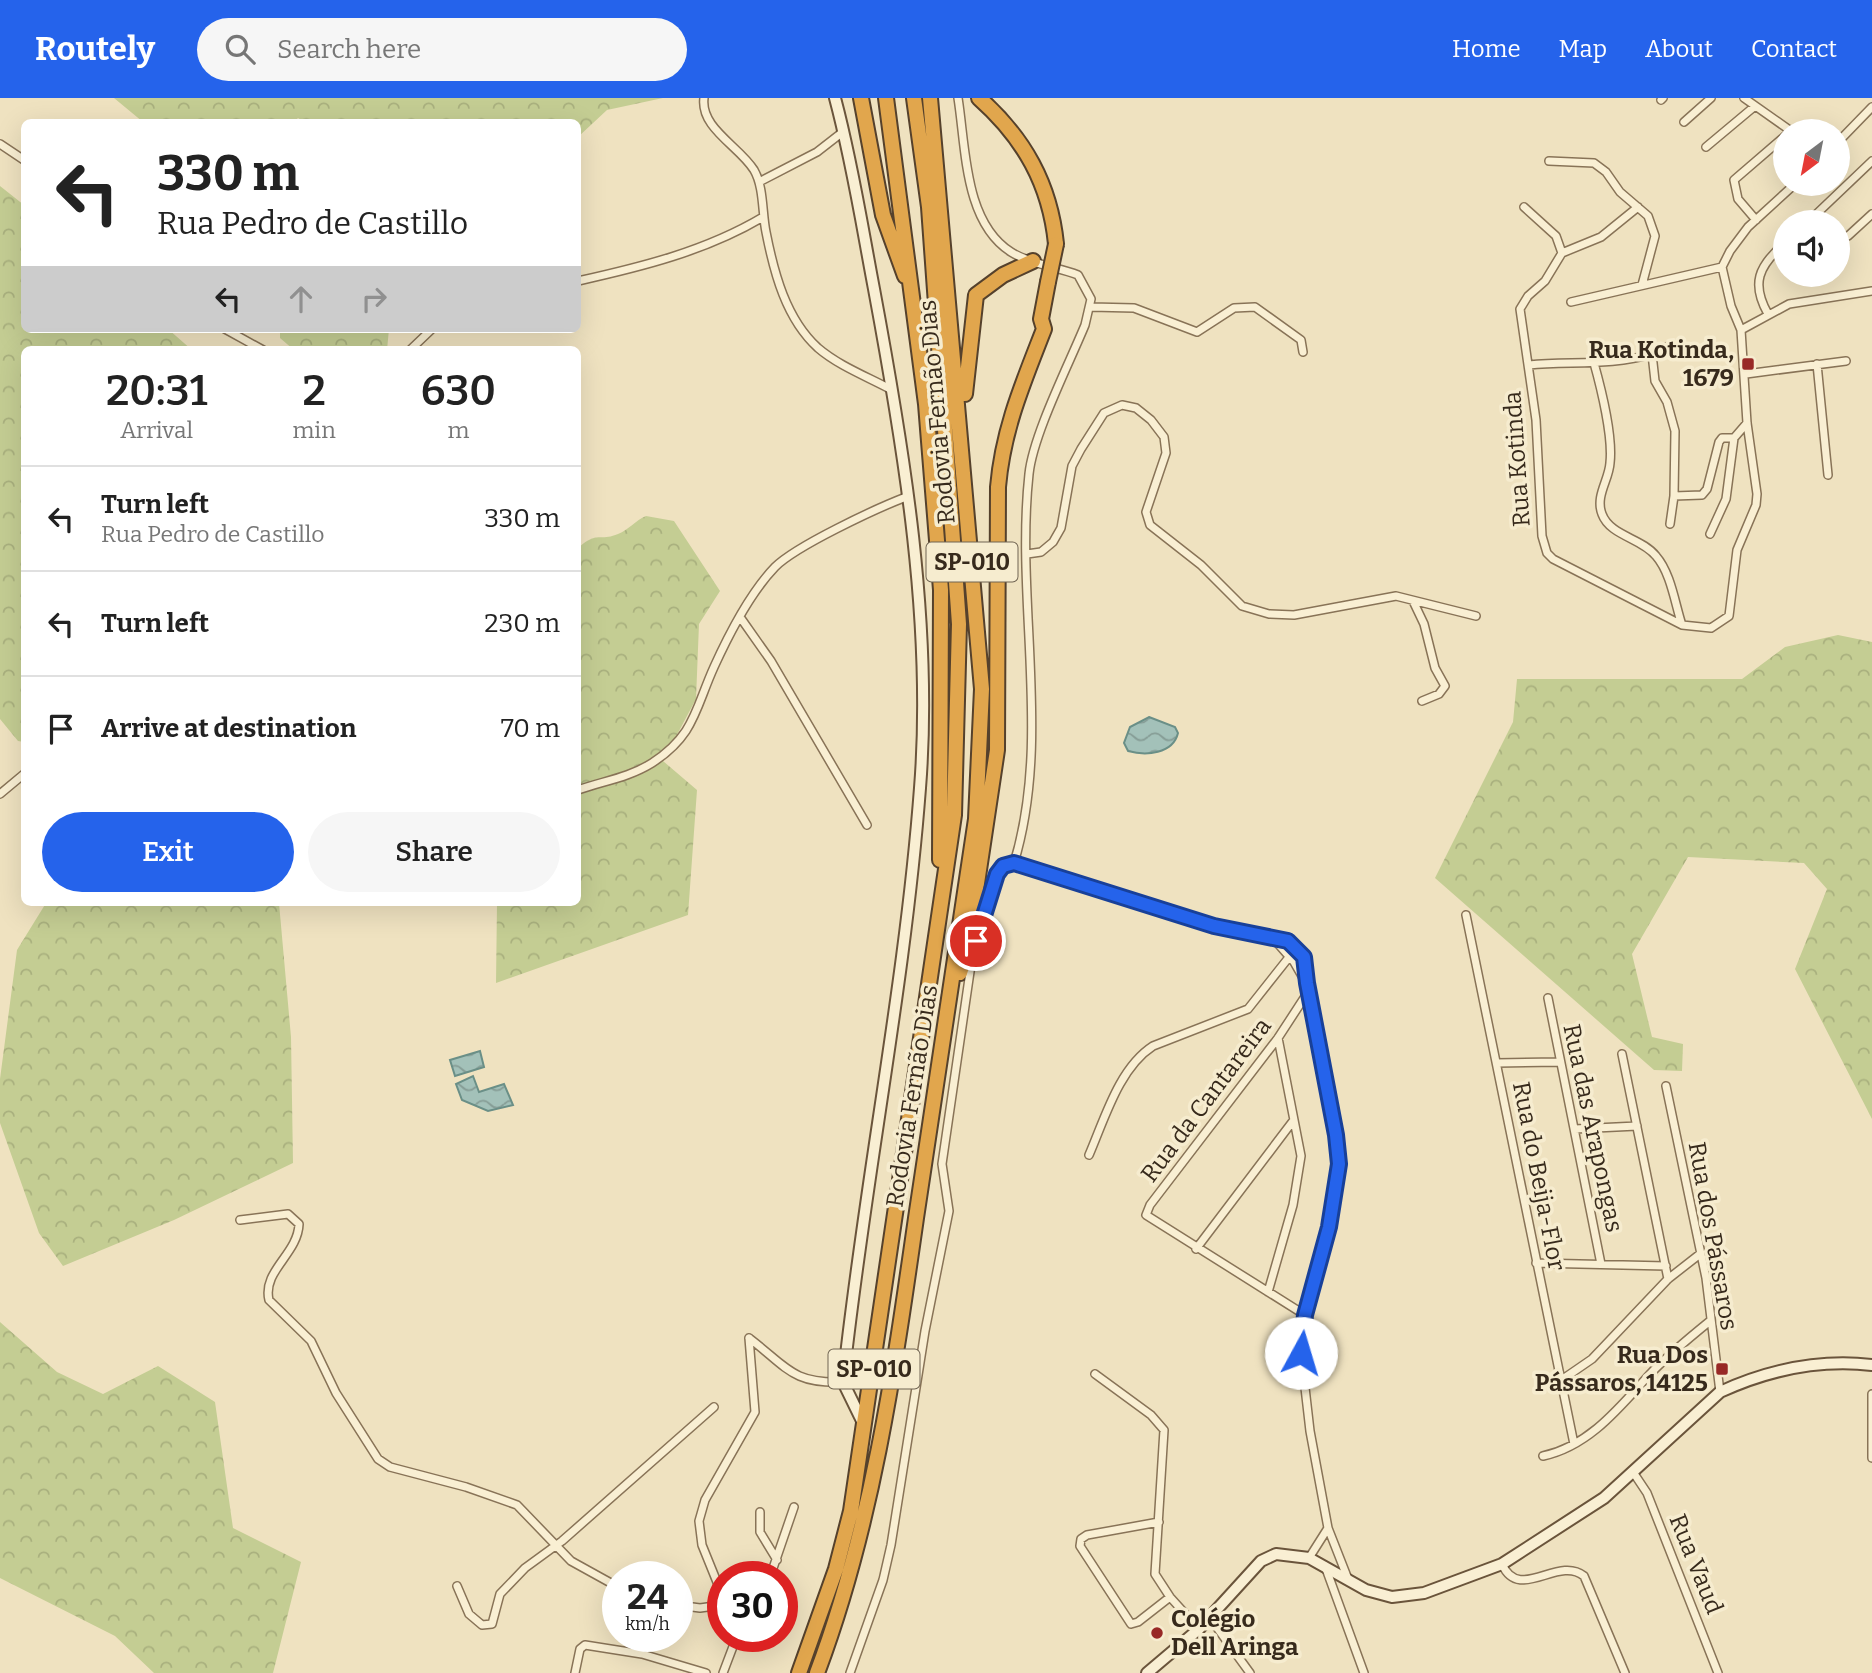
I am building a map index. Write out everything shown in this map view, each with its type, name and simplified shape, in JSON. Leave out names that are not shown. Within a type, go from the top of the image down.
[{"type":"highway","points":[[861,98],[883,215],[901,267],[912,289]]},
{"type":"highway","points":[[886,98],[912,289],[941,590],[943,714],[938,925]]},
{"type":"highway","name":"Rodovia Fernão Dias","points":[[799,1673],[836,1569],[851,1511],[954,815],[960,624],[929,207],[914,98]]},
{"type":"highway","name":"Rodovia Fernão Dias","points":[[817,1673],[851,1574],[867,1515],[906,1287],[976,819],[982,689],[930,98]]},
{"type":"highway","points":[[945,1025],[967,950],[997,750],[1002,451],[1007,424],[1044,329],[1041,320],[1056,244],[1053,213],[1039,174],[1001,117],[979,98]]},
{"type":"highway","points":[[961,429],[976,295],[1003,275],[1033,261]]},
{"type":"highway","points":[[981,738],[986,826]]},
{"type":"street","points":[[704,98],[704,114],[712,126],[740,150],[759,183],[763,217],[776,277],[799,326],[818,348],[893,391]]},
{"type":"street","points":[[835,98],[844,131],[893,391],[906,497],[923,690],[920,786],[909,898],[843,1382],[865,1427]]},
{"type":"street","points":[[958,98],[980,218],[1006,248],[1033,261],[1078,275],[1088,290],[1091,307],[1029,472],[1029,762],[1022,837],[1014,863]]},
{"type":"street","points":[[1684,122],[1711,98]]},
{"type":"street","points":[[1744,98],[1774,119]]},
{"type":"street","points":[[1706,147],[1755,106]]},
{"type":"street","points":[[1850,130],[1872,107]]},
{"type":"street","points":[[759,183],[817,152],[844,131]]},
{"type":"street","points":[[0,144],[21,158]]},
{"type":"street","points":[[1756,220],[1738,199],[1734,180],[1773,146]]},
{"type":"street","points":[[1549,161],[1594,163],[1648,216],[1655,236],[1642,285]]},
{"type":"street","points":[[1821,210],[1872,161]]},
{"type":"street","points":[[1571,302],[1722,268],[1730,251],[1756,220],[1782,196]]},
{"type":"street","points":[[1524,207],[1556,236],[1562,253],[1601,237],[1638,207]]},
{"type":"street","points":[[1850,234],[1872,214]]},
{"type":"street","points":[[581,280],[643,266],[695,248],[763,217]]},
{"type":"street","name":"Rua Kotinda","points":[[1562,253],[1545,281],[1521,304],[1539,455],[1540,526],[1547,553],[1627,599],[1682,625],[1716,627],[1732,611],[1737,550],[1757,500],[1747,423],[1746,374],[1741,330],[1731,306],[1722,268]]},
{"type":"street","points":[[1768,314],[1758,297],[1758,282],[1773,254]]},
{"type":"street","points":[[1741,330],[1768,314],[1798,302],[1872,291]]},
{"type":"street","points":[[1091,307],[1134,308],[1196,332],[1234,308],[1255,307],[1301,340],[1303,352]]},
{"type":"street","points":[[232,333],[256,346]]},
{"type":"street","points":[[414,346],[428,333]]},
{"type":"street","points":[[1529,365],[1594,363],[1652,354],[1673,344]]},
{"type":"street","points":[[1652,354],[1655,381],[1667,402],[1675,431],[1674,496],[1670,524]]},
{"type":"street","points":[[1746,374],[1846,361]]},
{"type":"street","points":[[1594,363],[1611,448],[1609,473],[1602,492],[1602,516],[1613,529],[1638,541],[1659,559],[1682,625]]},
{"type":"street","points":[[1817,364],[1828,475]]},
{"type":"street","points":[[1027,554],[1041,552],[1053,542],[1061,528],[1072,466],[1104,413],[1122,405],[1136,408],[1151,420],[1164,437],[1166,453],[1146,512],[1150,525],[1201,565],[1242,606],[1269,614],[1294,615],[1395,596],[1405,597],[1414,603],[1476,616]]},
{"type":"street","points":[[1710,534],[1726,499],[1734,438],[1747,423]]},
{"type":"street","points":[[1674,496],[1702,495],[1707,489],[1715,448],[1722,438],[1734,438]]},
{"type":"street","points":[[581,789],[628,776],[651,764],[677,741],[695,718],[714,666],[740,617],[766,578],[782,561],[880,508],[906,497]]},
{"type":"street","points":[[1414,603],[1424,624],[1435,668],[1445,686],[1439,694],[1422,701]]},
{"type":"street","points":[[740,617],[772,661],[867,825]]},
{"type":"street","points":[[0,794],[21,776]]},
{"type":"street","points":[[849,1673],[883,1580],[891,1545],[925,1331],[949,1211],[942,1164],[972,958],[997,874],[1003,866],[1014,863],[1214,926],[1288,941],[1304,957],[1339,1164],[1329,1227],[1305,1315],[1301,1372],[1328,1528],[1348,1580]]},
{"type":"street","name":"Rua do Beija-Flor","points":[[1466,915],[1574,1444]]},
{"type":"street","points":[[1272,937],[1290,956],[1308,988]]},
{"type":"street","points":[[1089,1155],[1129,1069],[1140,1054],[1153,1046],[1248,1009],[1290,956]]},
{"type":"street","name":"Rua da Cantareira","points":[[1305,1315],[1149,1219],[1147,1210],[1278,1038],[1308,988]]},
{"type":"street","name":"Rua das Arapongas","points":[[1548,998],[1601,1265]]},
{"type":"street","points":[[1269,1292],[1293,1205],[1300,1149],[1278,1038]]},
{"type":"street","points":[[1622,1054],[1668,1279]]},
{"type":"street","points":[[1497,1063],[1559,1062]]},
{"type":"street","name":"Rua dos Pássaros","points":[[1666,1086],[1699,1254],[1720,1392]]},
{"type":"street","points":[[1196,1249],[1293,1121]]},
{"type":"street","points":[[1574,1129],[1637,1126]]},
{"type":"street","points":[[240,1220],[288,1214],[299,1224],[292,1250],[269,1281],[269,1300],[311,1341],[336,1393],[371,1453],[390,1467],[508,1501],[539,1527],[554,1546],[602,1579]]},
{"type":"street","points":[[1560,1381],[1592,1359],[1668,1279],[1699,1254]]},
{"type":"street","points":[[1536,1263],[1666,1266]]},
{"type":"street","points":[[1543,1456],[1574,1444],[1609,1418],[1660,1364],[1710,1321]]},
{"type":"street","points":[[708,1561],[702,1545],[699,1521],[705,1500],[755,1412],[749,1338],[801,1378],[815,1383],[843,1382]]},
{"type":"street","points":[[1147,1673],[1199,1629],[1268,1557],[1289,1553],[1309,1558],[1379,1594],[1405,1596],[1424,1593],[1502,1564],[1604,1498],[1720,1392],[1740,1383],[1801,1366],[1830,1362],[1872,1365]]},
{"type":"street","points":[[1095,1374],[1151,1415],[1164,1430],[1155,1574],[1170,1597],[1199,1629]]},
{"type":"street","points":[[1872,1394],[1872,1458]]},
{"type":"street","points":[[457,1586],[473,1619],[482,1625],[492,1624],[500,1594],[525,1567],[554,1546],[714,1407]]},
{"type":"street","name":"Rua Vaud","points":[[1633,1472],[1647,1493],[1718,1673]]},
{"type":"street","points":[[777,1560],[794,1507]]},
{"type":"street","points":[[760,1512],[760,1532],[777,1560]]},
{"type":"street","points":[[1159,1522],[1087,1535],[1080,1540],[1080,1546],[1131,1624],[1139,1622],[1170,1597]]},
{"type":"street","points":[[1309,1558],[1328,1528]]},
{"type":"street","points":[[1502,1564],[1510,1577],[1519,1581],[1570,1569],[1584,1576],[1625,1673]]},
{"type":"street","points":[[1325,1565],[1364,1673]]},
{"type":"street","points":[[1210,1618],[1250,1673]]},
{"type":"street","points":[[575,1673],[580,1648],[585,1645],[642,1654],[706,1673]]},
{"type":"street","points":[[723,1673],[730,1652]]},
{"type":"green space","points":[[114,98],[663,98],[607,110],[581,134],[581,119],[139,119]]},
{"type":"green space","points":[[0,186],[21,203],[21,333],[173,333],[187,346],[21,346],[21,742],[0,719]]},
{"type":"green space","points":[[280,333],[389,333],[387,346],[289,346],[280,338]]},
{"type":"green space","points":[[646,516],[674,521],[720,591],[699,624],[696,699],[663,761],[697,790],[688,915],[496,983],[497,906],[581,906],[581,546],[590,539],[621,533]]},
{"type":"green space","points":[[1838,635],[1872,642],[1872,1119],[1795,969],[1827,889],[1804,863],[1688,857],[1632,954],[1652,1037],[1683,1044],[1682,1071],[1654,1070],[1435,878],[1513,722],[1517,679],[1742,679],[1785,647]]},
{"type":"green space","points":[[44,906],[279,906],[291,1037],[293,1163],[174,1220],[63,1266],[39,1233],[0,1123],[0,1079],[17,950]]},
{"type":"green space","points":[[0,1322],[57,1372],[103,1394],[158,1366],[215,1402],[233,1528],[301,1562],[273,1673],[154,1673],[115,1636],[0,1578]]},
{"type":"water","points":[[1149,717],[1175,727],[1178,733],[1175,740],[1158,752],[1128,751],[1124,743],[1130,727]]},
{"type":"water","points":[[480,1051],[484,1067],[455,1076],[450,1060]]},
{"type":"water","points":[[473,1076],[479,1092],[504,1084],[513,1105],[488,1111],[462,1100],[456,1084]]},
{"type":"place","name":"Rua Kotinda, 1679","points":[[1748,364]]},
{"type":"place","name":"Rua Dos Pássaros, 14125","points":[[1722,1369]]},
{"type":"place","name":"Colégio Dell Aringa","points":[[1157,1633]]},
{"type":"route","points":[[976,941],[997,874],[1003,866],[1014,863],[1214,926],[1281,938],[1297,947],[1307,965],[1307,983],[1338,1142],[1339,1164],[1329,1227],[1305,1315],[1301,1353]]}]
